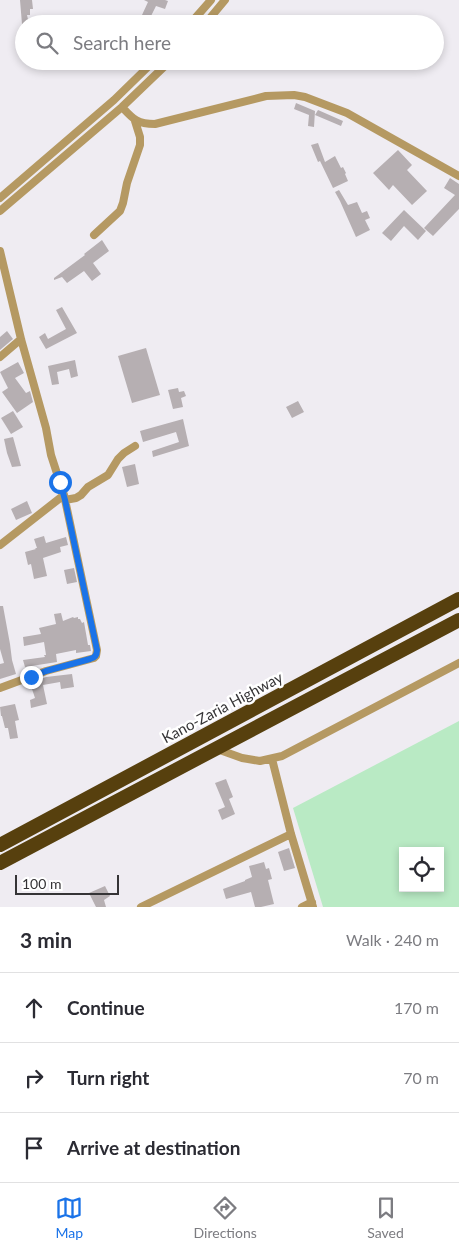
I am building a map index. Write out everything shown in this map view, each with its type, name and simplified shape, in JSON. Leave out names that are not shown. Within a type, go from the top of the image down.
[{"type":"highway","name":"Kano-Zaria Highway","points":[[0,845],[459,599]]},
{"type":"highway","points":[[0,863],[459,620]]},
{"type":"street","points":[[198,15],[211,0]]},
{"type":"street","points":[[212,15],[225,0]]},
{"type":"street","points":[[0,198],[114,100],[145,70]]},
{"type":"street","points":[[0,211],[122,107],[161,70]]},
{"type":"street","points":[[135,121],[144,124],[155,124],[266,96],[294,94],[347,113],[459,176]]},
{"type":"street","points":[[94,234],[120,211],[127,182],[140,146],[140,137],[135,121],[122,107]]},
{"type":"street","points":[[86,124],[92,132]]},
{"type":"street","points":[[0,251],[20,339],[64,497],[97,650],[96,656],[90,659],[46,671],[0,688]]},
{"type":"street","points":[[0,357],[20,339]]},
{"type":"street","points":[[0,545],[64,497],[76,498],[81,495],[88,487],[108,475],[124,452],[135,446]]},
{"type":"street","points":[[216,749],[242,758],[260,761],[282,756],[459,663]]},
{"type":"street","points":[[272,759],[312,905],[302,907]]},
{"type":"street","points":[[141,907],[291,834]]},
{"type":"green space","points":[[459,721],[459,907],[323,907],[293,808]]},
{"type":"building","points":[[20,0],[32,0],[33,9],[30,9],[30,15],[21,15]]},
{"type":"building","points":[[144,0],[168,1],[165,9],[156,6],[152,15],[142,15],[148,2]]},
{"type":"building","points":[[296,103],[315,111],[314,127],[308,126],[309,115],[294,109]]},
{"type":"building","points":[[318,110],[343,121],[341,126],[315,115]]},
{"type":"building","points":[[318,143],[325,162],[335,156],[341,168],[343,167],[348,181],[333,188],[320,161],[318,162],[311,145]]},
{"type":"building","points":[[398,150],[412,165],[407,170],[427,191],[412,205],[393,185],[389,190],[373,173]]},
{"type":"building","points":[[450,178],[459,184],[459,209],[433,236],[424,228],[455,195],[444,188]]},
{"type":"building","points":[[339,190],[348,205],[357,202],[362,213],[367,211],[370,218],[365,220],[370,230],[356,237],[335,192]]},
{"type":"building","points":[[404,210],[426,231],[418,240],[404,226],[391,241],[382,233]]},
{"type":"building","points":[[102,240],[109,251],[93,263],[101,274],[92,281],[84,271],[67,283],[62,277],[54,280],[54,278]]},
{"type":"building","points":[[62,307],[77,333],[46,349],[39,337],[45,333],[48,339],[66,329],[56,310]]},
{"type":"building","points":[[7,331],[13,339],[0,350],[0,337]]},
{"type":"building","points":[[146,348],[160,395],[132,403],[118,356]]},
{"type":"building","points":[[75,360],[78,376],[71,378],[69,369],[57,372],[59,384],[52,385],[48,366]]},
{"type":"building","points":[[18,362],[24,373],[15,378],[26,393],[30,391],[33,402],[17,413],[2,392],[8,388],[0,372]]},
{"type":"building","points":[[178,388],[179,392],[184,391],[186,396],[181,398],[183,407],[173,409],[168,390]]},
{"type":"building","points":[[298,401],[304,412],[292,418],[286,407]]},
{"type":"building","points":[[13,411],[23,427],[11,434],[1,418]]},
{"type":"building","points":[[183,419],[189,446],[153,457],[152,451],[179,442],[176,432],[143,442],[140,431]]},
{"type":"building","points":[[13,437],[21,466],[12,467],[7,453],[4,439]]},
{"type":"building","points":[[135,464],[139,484],[127,487],[122,467]]},
{"type":"building","points":[[27,501],[32,513],[16,520],[11,509]]},
{"type":"building","points":[[44,536],[46,543],[66,537],[68,545],[60,547],[61,552],[43,558],[47,576],[34,579],[31,564],[28,565],[25,552],[36,549],[34,539]]},
{"type":"building","points":[[74,568],[77,582],[67,584],[64,570]]},
{"type":"building","points":[[0,606],[3,606],[16,674],[0,679],[0,664],[4,663],[0,649]]},
{"type":"building","points":[[61,613],[63,621],[78,617],[82,623],[84,622],[88,645],[90,645],[91,651],[76,653],[76,650],[56,654],[57,662],[25,667],[23,660],[45,657],[44,655],[46,655],[44,642],[24,646],[23,637],[41,634],[39,628],[56,624],[54,614]]},
{"type":"building","points":[[72,674],[74,687],[61,689],[60,682],[43,685],[47,704],[31,708],[30,700],[35,698],[30,683],[46,677]]},
{"type":"building","points":[[15,704],[19,720],[15,721],[18,738],[10,739],[8,728],[5,728],[1,716],[0,707]]},
{"type":"building","points":[[226,779],[233,797],[229,799],[235,814],[222,820],[218,810],[225,807],[215,783]]},
{"type":"building","points":[[289,848],[295,868],[284,871],[278,852]]},
{"type":"building","points":[[264,862],[266,869],[269,868],[272,879],[268,880],[274,904],[255,907],[251,892],[226,899],[223,889],[252,877],[249,866]]},
{"type":"building","points":[[105,886],[110,896],[104,900],[106,907],[96,907],[89,893]]},
{"type":"route","points":[[31,677],[94,658],[97,653],[60,482]]}]
